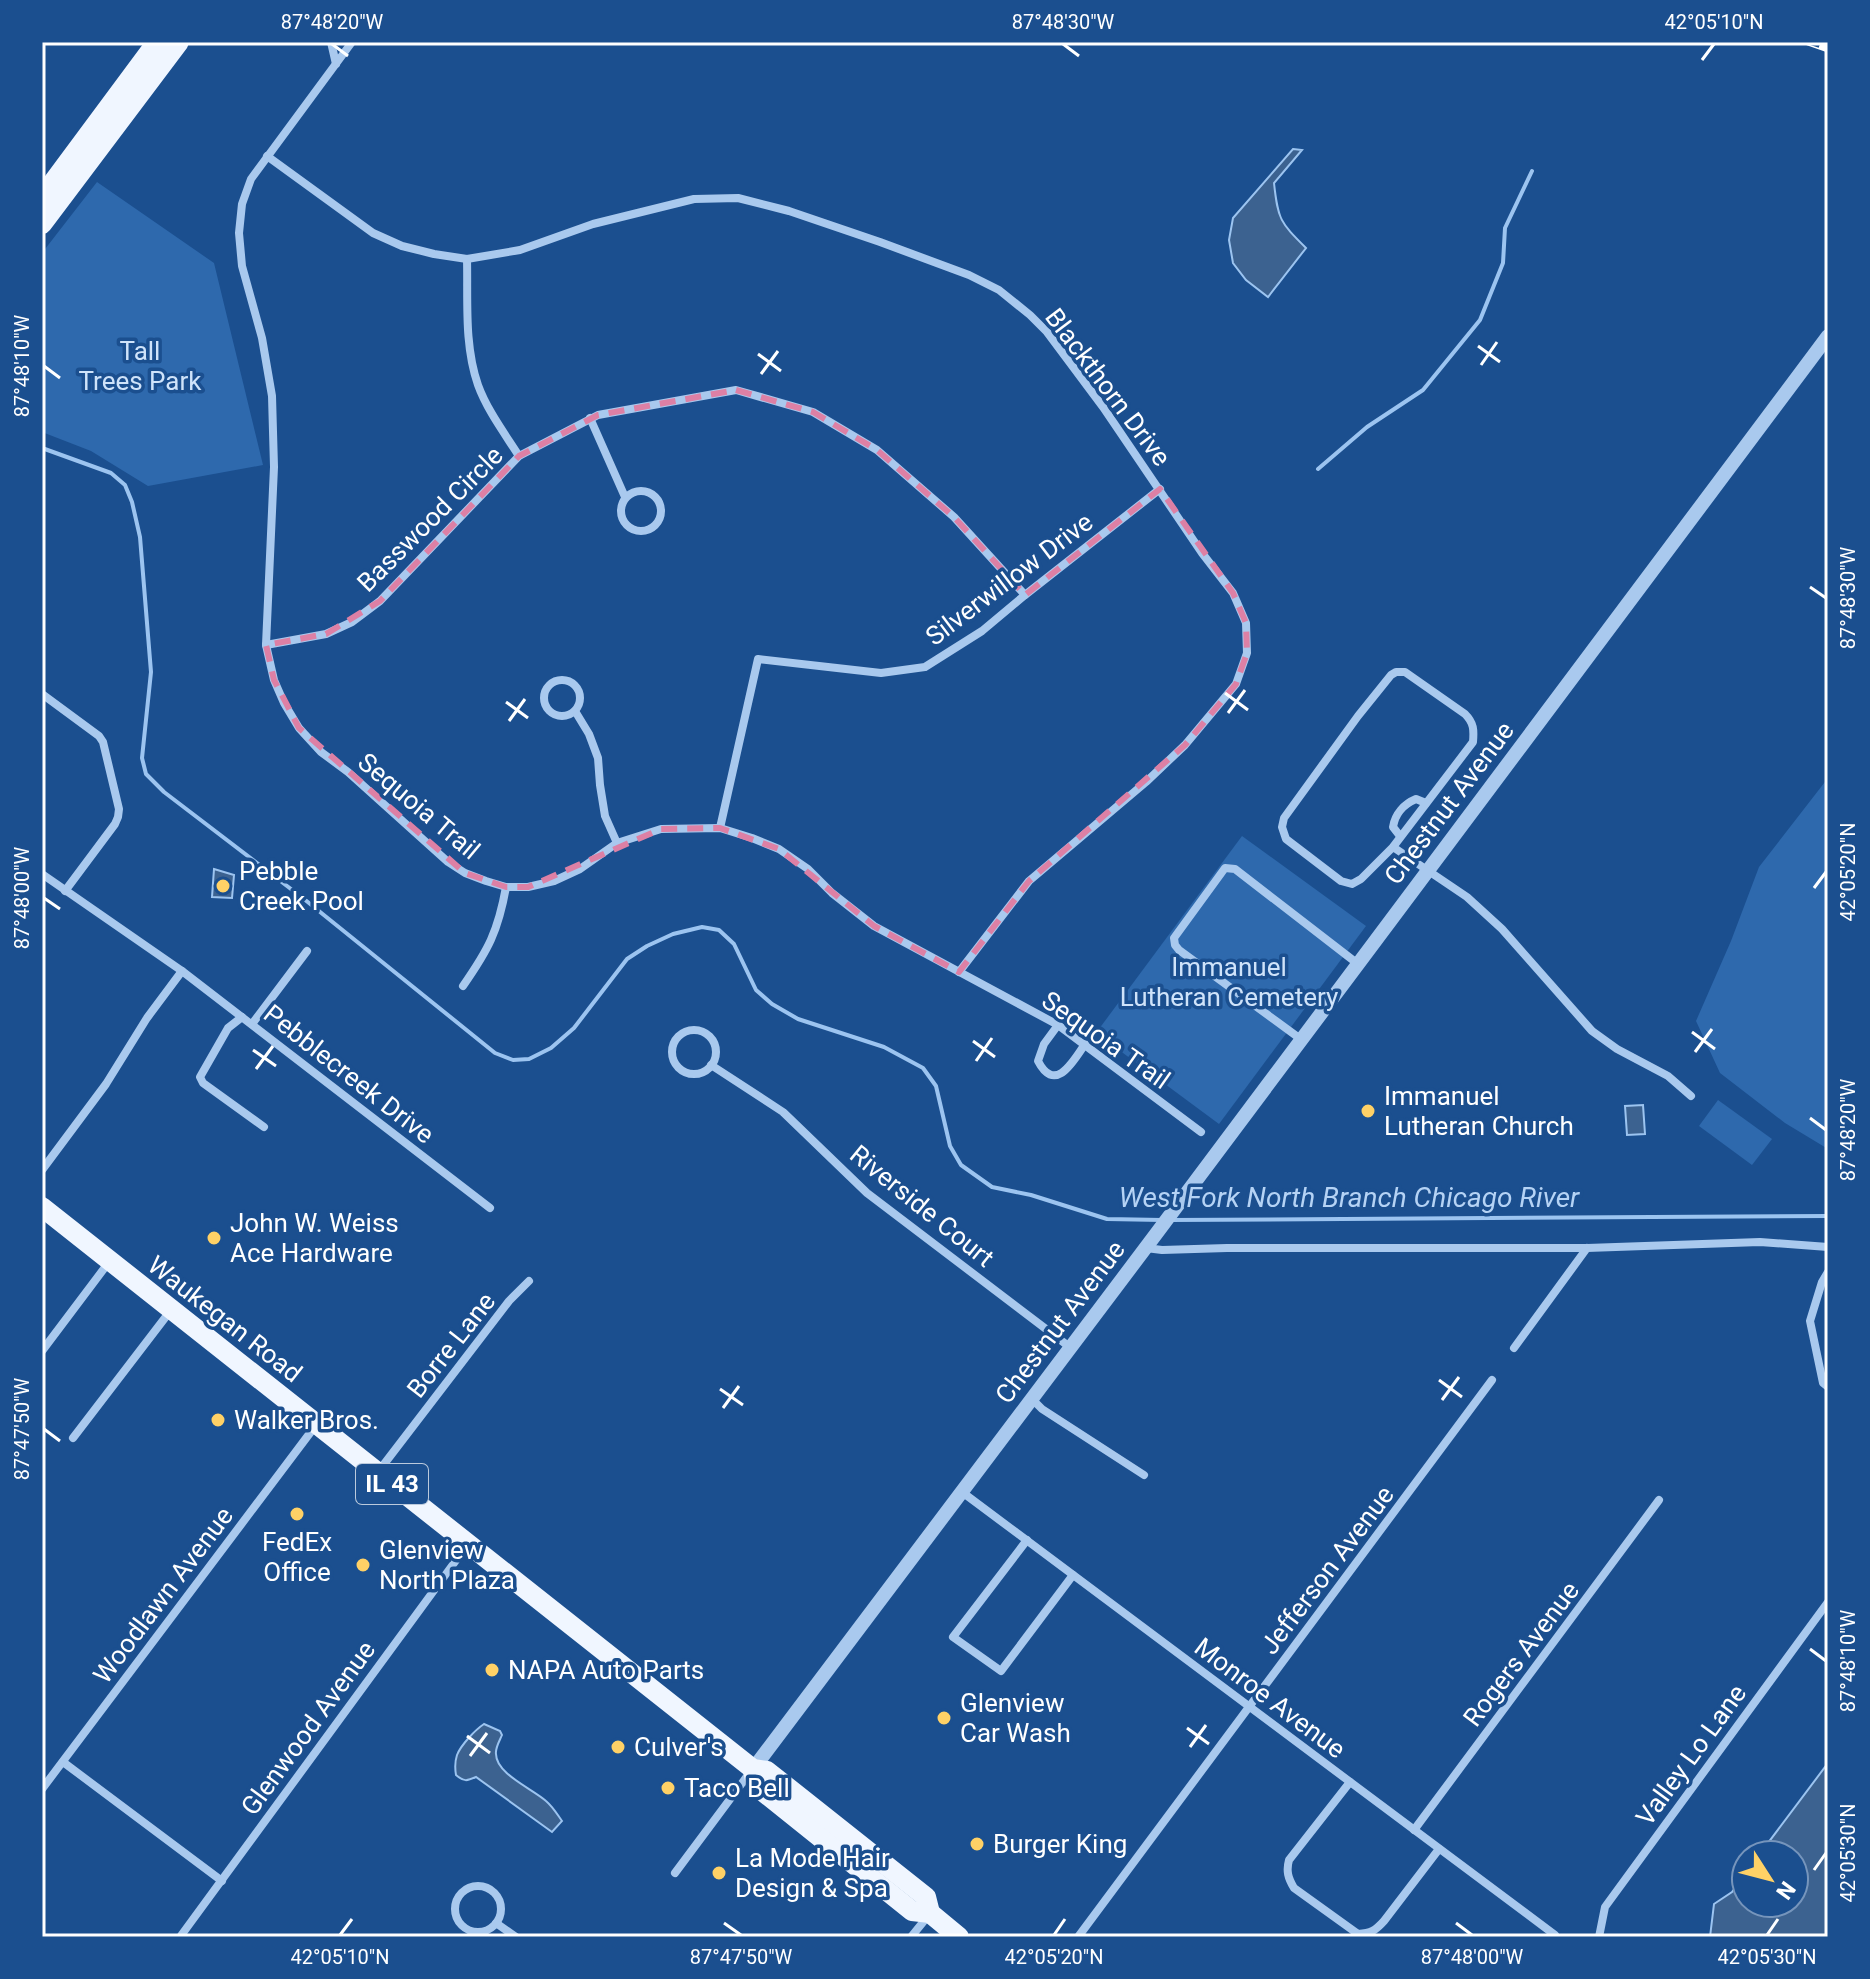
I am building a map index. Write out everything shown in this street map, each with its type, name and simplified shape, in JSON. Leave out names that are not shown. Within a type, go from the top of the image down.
[{"type":"main road","points":[[42,197],[157,42]]},
{"type":"main road","points":[[42,224],[179,42]]},
{"type":"main road","name":"Waukegan Road","points":[[42,1207],[753,1769],[756,1786],[781,1808],[912,1911],[930,1913],[959,1937]]},
{"type":"street","points":[[331,42],[336,64]]},
{"type":"street","name":"Sequoia Trail","points":[[352,42],[251,179],[242,204],[239,233],[242,266],[262,338],[272,396],[274,467],[266,645],[274,680],[299,728],[321,752],[348,772],[448,862],[465,873],[506,887],[528,887],[554,881],[580,869],[617,843],[661,829],[720,828],[779,849],[808,869],[832,893],[874,926],[1058,1025],[1201,1132]]},
{"type":"street","name":"Blackthorn Drive","points":[[267,156],[373,233],[402,246],[467,259],[520,250],[593,224],[694,199],[738,198],[789,211],[969,275],[999,290],[1047,332],[1233,593],[1246,623],[1247,653],[1236,684],[1185,745],[1029,881],[959,972]]},
{"type":"street","points":[[467,259],[468,328],[478,386],[519,456]]},
{"type":"street","name":"Chestnut Avenue","points":[[675,1873],[1828,336]]},
{"type":"street","name":"Basswood Circle","points":[[266,645],[326,634],[352,622],[371,608],[519,456],[598,415],[736,390],[813,412],[877,450],[954,517],[1025,595]]},
{"type":"street","points":[[590,418],[625,497],[620,509],[627,526],[644,531],[656,524],[661,511],[656,498],[644,491],[625,497]]},
{"type":"street","name":"Silverwillow Drive","points":[[720,828],[758,659],[881,673],[925,667],[982,631],[1160,489]]},
{"type":"street","points":[[1396,672],[1411,674],[1472,721],[1473,742],[1426,803],[1393,847],[1352,884],[1341,881],[1286,839],[1282,827],[1284,818],[1358,716],[1396,672]]},
{"type":"street","points":[[565,679],[575,684],[580,695],[575,711],[564,716],[548,709],[544,697],[553,682],[565,679]]},
{"type":"street","points":[[42,694],[99,736],[119,809],[115,824],[65,891]]},
{"type":"street","points":[[575,711],[589,734],[598,758],[605,816],[617,843]]},
{"type":"street","points":[[1400,836],[1393,827],[1398,813],[1408,802],[1416,799],[1426,803]]},
{"type":"street","points":[[1393,847],[1467,897],[1502,929],[1592,1031],[1617,1049],[1668,1076],[1691,1096]]},
{"type":"street","points":[[1302,1040],[1175,945],[1174,938],[1225,868],[1235,869],[1358,964]]},
{"type":"street","name":"Pebblecreek Drive","points":[[42,874],[182,971],[490,1208]]},
{"type":"street","points":[[463,986],[487,952],[500,921],[506,887]]},
{"type":"street","points":[[252,1024],[307,951]]},
{"type":"street","points":[[42,1170],[106,1084],[147,1018],[182,971]]},
{"type":"street","points":[[242,1017],[228,1028],[200,1077],[203,1083],[264,1127]]},
{"type":"street","points":[[1058,1025],[1044,1044],[1038,1061],[1048,1074],[1060,1074],[1067,1070],[1085,1044]]},
{"type":"street","points":[[685,1032],[706,1034],[711,1038],[715,1052],[711,1065],[692,1074],[679,1068],[672,1055],[675,1041],[685,1032]]},
{"type":"street","name":"Riverside Court","points":[[711,1065],[783,1112],[867,1193],[1071,1348]]},
{"type":"street","points":[[1146,1248],[1587,1248],[1746,1242],[1828,1247]]},
{"type":"street","points":[[1514,1348],[1587,1248]]},
{"type":"street","points":[[42,1351],[110,1261]]},
{"type":"street","points":[[1828,1272],[1810,1321],[1823,1383],[1828,1387]]},
{"type":"street","name":"Borre Lane","points":[[378,1473],[509,1301],[529,1281]]},
{"type":"street","points":[[73,1438],[172,1310]]},
{"type":"street","name":"Jefferson Avenue","points":[[1078,1937],[1492,1380]]},
{"type":"street","points":[[1032,1399],[1042,1409],[1144,1475]]},
{"type":"street","name":"Woodlawn Avenue","points":[[42,1789],[317,1424]]},
{"type":"street","name":"Monroe Avenue","points":[[962,1492],[1555,1935]]},
{"type":"street","name":"Rogers Avenue","points":[[1414,1830],[1659,1500]]},
{"type":"street","points":[[1027,1540],[953,1637],[1001,1671],[1073,1575]]},
{"type":"street","name":"Glenwood Avenue","points":[[180,1937],[468,1544]]},
{"type":"street","name":"Valley Lo Lane","points":[[1599,1937],[1605,1907],[1828,1602]]},
{"type":"street","points":[[63,1762],[222,1881]]},
{"type":"street","points":[[1350,1782],[1289,1860],[1288,1877],[1294,1888],[1358,1934],[1369,1933],[1384,1921],[1439,1849]]},
{"type":"street","points":[[484,1887],[496,1895],[501,1909],[496,1923],[484,1931],[469,1930],[463,1926],[458,1920],[456,1905],[463,1892],[469,1888],[484,1887]]},
{"type":"street","points":[[911,1937],[930,1913]]},
{"type":"street","points":[[496,1923],[516,1937]]},
{"type":"highlighted area","points":[[736,390],[813,412],[877,450],[954,517],[1025,595],[1160,489],[1233,593],[1246,623],[1247,653],[1236,684],[1185,745],[1029,881],[959,972],[874,926],[779,849],[720,828],[661,829],[528,887],[506,887],[465,873],[299,728],[274,680],[266,645],[326,634],[380,601],[519,456],[598,415]]},
{"type":"green space","name":"Tall Trees Park","points":[[97,182],[214,263],[263,465],[148,486],[91,451],[42,432],[42,253]]},
{"type":"green space","points":[[1828,778],[1828,1149],[1785,1123],[1720,1073],[1696,1021],[1759,867]]},
{"type":"green space","name":"Immanuel Lutheran Cemetery","points":[[1242,836],[1366,926],[1219,1124],[1096,1033]]},
{"type":"green space","points":[[1718,1100],[1772,1139],[1752,1165],[1699,1126]]},
{"type":"shaded area","points":[[1293,149],[1302,150],[1274,183],[1275,195],[1282,220],[1306,248],[1268,297],[1246,280],[1233,263],[1229,240],[1233,218]]},
{"type":"shaded area","name":"Pebble Creek Pool","points":[[214,869],[234,875],[232,898],[212,897]]},
{"type":"shaded area","points":[[1643,1105],[1645,1134],[1627,1135],[1625,1106]]},
{"type":"shaded area","points":[[484,1724],[502,1735],[496,1752],[502,1768],[546,1801],[562,1821],[552,1832],[476,1777],[466,1780],[456,1775],[459,1751]]},
{"type":"shaded area","points":[[1828,1763],[1828,1937],[1710,1937],[1714,1904],[1730,1893],[1730,1919],[1810,1919],[1810,1839],[1771,1839]]},
{"type":"waterway","points":[[1318,469],[1367,427],[1423,390],[1480,320],[1503,263],[1505,228],[1532,171]]},
{"type":"waterway","name":"West Fork North Branch Chicago River","points":[[42,448],[111,473],[125,485],[132,502],[140,537],[151,672],[142,758],[146,774],[164,792],[304,899],[495,1053],[513,1060],[529,1059],[551,1048],[574,1028],[627,959],[673,934],[702,927],[719,930],[734,944],[756,990],[772,1004],[798,1019],[884,1047],[923,1068],[936,1086],[950,1146],[961,1165],[992,1187],[1031,1195],[1107,1219],[1162,1220]]},
{"type":"waterway","name":"West Fork North Branch Chicago River","points":[[1170,1220],[1828,1216]]},
{"type":"railway","points":[[1808,42],[1828,49]]},
{"type":"place","name":"Pebble Creek Pool","points":[[223,886]]},
{"type":"place","name":"Immanuel Lutheran Church","points":[[1368,1111]]},
{"type":"place","name":"John W. Weiss Ace Hardware","points":[[214,1238]]},
{"type":"place","name":"Walker Bros.","points":[[218,1420]]},
{"type":"place","name":"FedEx Office","points":[[297,1514]]},
{"type":"place","name":"Glenview North Plaza","points":[[363,1565]]},
{"type":"place","name":"NAPA Auto Parts","points":[[492,1670]]},
{"type":"place","name":"Glenview Car Wash","points":[[944,1718]]},
{"type":"place","name":"Culver's","points":[[618,1747]]},
{"type":"place","name":"Taco Bell","points":[[668,1788]]},
{"type":"place","name":"Burger King","points":[[977,1844]]},
{"type":"place","name":"La Mode Hair Design & Spa","points":[[719,1873]]}]
